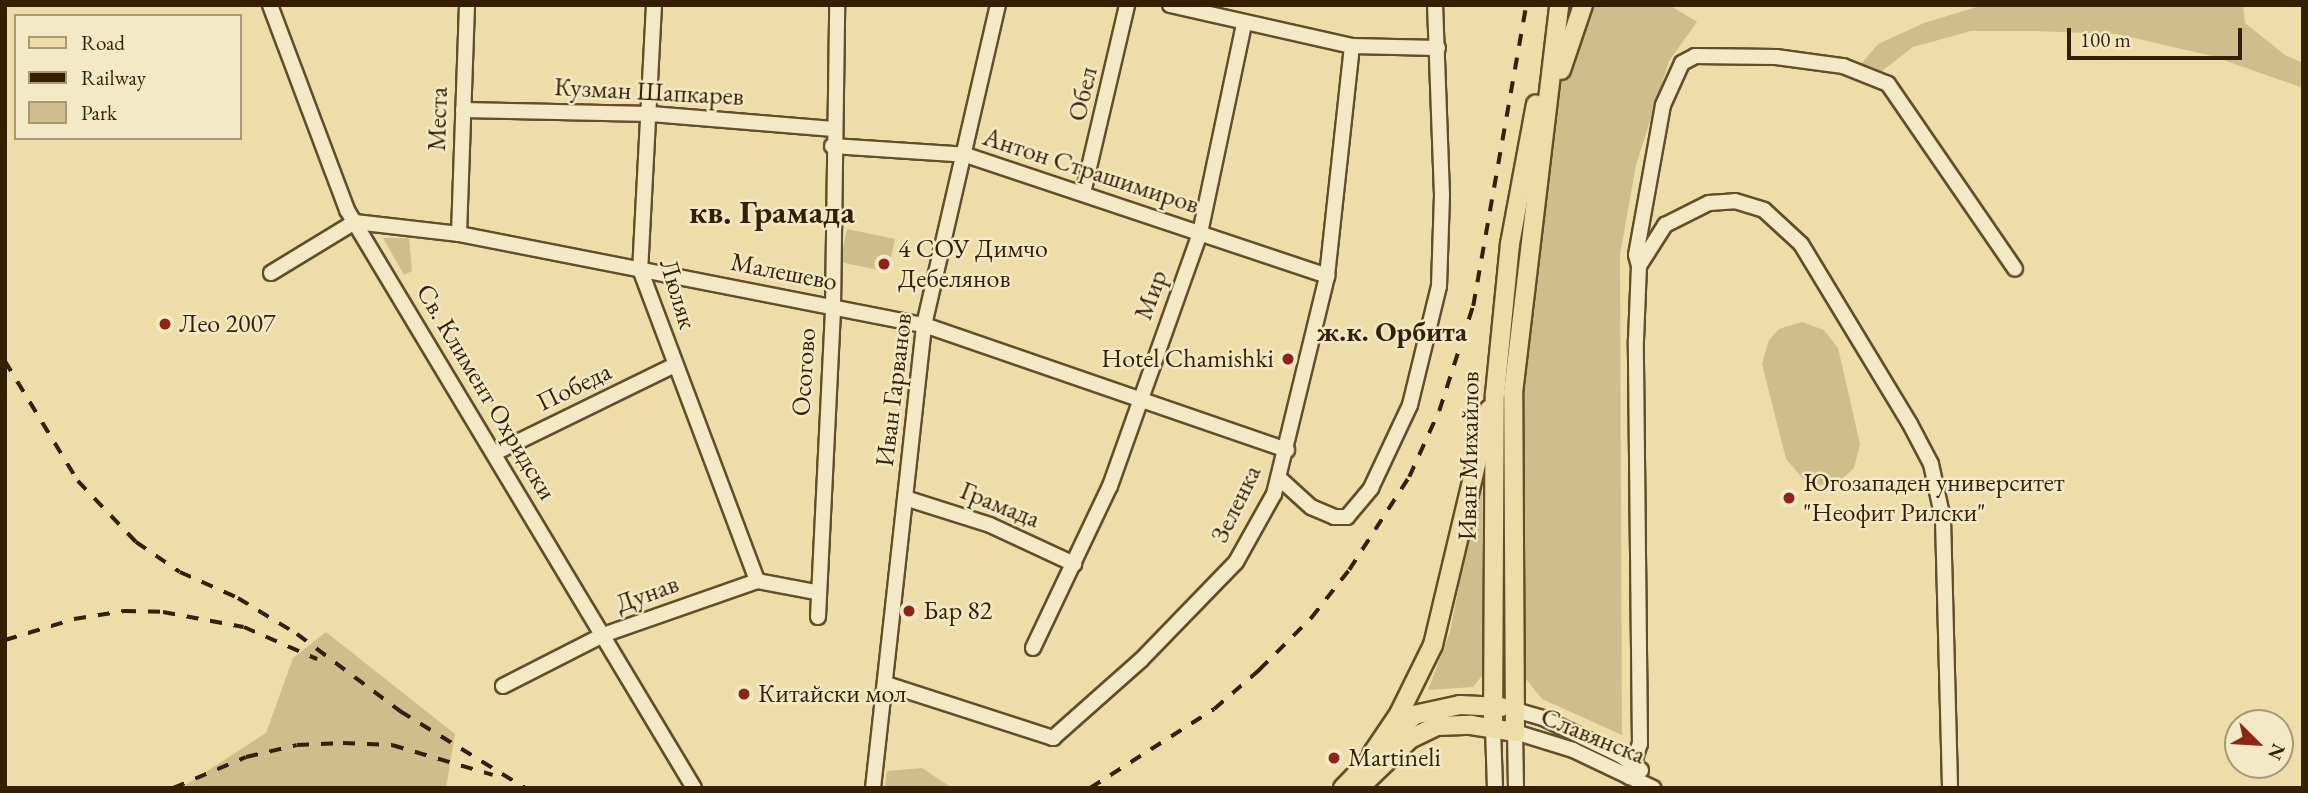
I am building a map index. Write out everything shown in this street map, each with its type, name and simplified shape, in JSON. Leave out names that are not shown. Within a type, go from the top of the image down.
[{"type":"main road","name":"Иван Михайлов","points":[[1515,732],[1513,393],[1559,5]]},
{"type":"main road","name":"Иван Михайлов","points":[[1493,728],[1495,394],[1510,244],[1559,5]]},
{"type":"main road","points":[[1543,145],[1566,50],[1583,5]]},
{"type":"main road","points":[[1343,788],[1372,754],[1399,714],[1433,645],[1482,431],[1495,394]]},
{"type":"main road","points":[[1372,754],[1414,715],[1435,708],[1493,705],[1515,710]]},
{"type":"main road","points":[[1359,788],[1421,733],[1454,724],[1515,732]]},
{"type":"street","name":"Св. Климент Охридски","points":[[270,5],[355,222],[694,788]]},
{"type":"street","name":"Места","points":[[458,234],[467,5]]},
{"type":"street","name":"Люляк","points":[[654,5],[640,269],[757,581]]},
{"type":"street","name":"Осогово","points":[[818,617],[816,592],[833,307],[832,146],[837,5]]},
{"type":"street","name":"Иван Гарванов","points":[[873,788],[924,325],[966,155],[998,5]]},
{"type":"street","name":"Обел","points":[[1083,193],[1128,5]]},
{"type":"street","points":[[1170,5],[1244,24],[1352,46],[1438,48]]},
{"type":"street","points":[[1279,478],[1311,507],[1334,517],[1347,517],[1371,488],[1410,405],[1438,286],[1442,195],[1435,5]]},
{"type":"street","name":"Мир","points":[[1033,648],[1110,486],[1200,233],[1244,24]]},
{"type":"street","name":"Зеленка","points":[[886,684],[1053,738],[1141,660],[1229,570],[1279,478],[1287,450],[1327,276],[1352,46]]},
{"type":"street","points":[[1632,771],[1640,744],[1636,340],[1638,231],[1663,105],[1682,63],[1695,56],[1776,57],[1843,66],[1888,84],[2015,269]]},
{"type":"street","name":"Кузман Шапкарев","points":[[463,110],[650,114],[833,129]]},
{"type":"street","name":"Антон Страшимиров","points":[[832,146],[966,155],[1327,276]]},
{"type":"street","points":[[1639,266],[1665,225],[1709,203],[1734,201],[1764,210],[1801,244],[1910,424],[1931,464],[1943,519],[1950,788]]},
{"type":"street","name":"Малешево","points":[[355,222],[458,234],[924,325],[1140,397],[1287,450]]},
{"type":"street","points":[[271,274],[355,222]]},
{"type":"street","name":"Победа","points":[[495,453],[675,365]]},
{"type":"street","name":"Грамада","points":[[905,498],[990,524],[1074,564]]},
{"type":"street","name":"Дунав","points":[[502,686],[603,635],[757,581],[816,592]]},
{"type":"street","name":"Славянска","points":[[1515,710],[1543,718],[1632,771],[1654,788]]},
{"type":"street","name":"Иван Михайлов","points":[[1493,728],[1495,788]]},
{"type":"street","name":"Славянска","points":[[1515,732],[1632,771]]},
{"type":"street","name":"Иван Михайлов","points":[[1515,732],[1517,788]]},
{"type":"green space","points":[[1595,5],[1669,5],[1697,22],[1669,61],[1636,165],[1620,255],[1622,735],[1542,699],[1526,679],[1520,563],[1520,411],[1535,223],[1559,80]]},
{"type":"green space","points":[[1983,5],[2243,5],[2245,23],[2285,55],[2303,63],[2303,88],[2212,56],[2117,34],[2031,31],[1971,31],[1913,47],[1864,85],[1851,76],[1878,44],[1924,23]]},
{"type":"green space","points":[[847,229],[895,239],[888,272],[840,262]]},
{"type":"green space","points":[[383,238],[409,238],[412,271],[404,275]]},
{"type":"green space","points":[[1802,322],[1824,330],[1838,348],[1860,444],[1854,468],[1840,481],[1823,485],[1806,482],[1786,459],[1762,364],[1769,340],[1779,329]]},
{"type":"green space","points":[[1482,465],[1485,672],[1473,687],[1428,690],[1450,632]]},
{"type":"green space","points":[[326,632],[455,734],[446,788],[181,788],[266,733],[293,658]]},
{"type":"green space","points":[[922,768],[952,788],[885,788],[887,771]]},
{"type":"railway","points":[[1090,788],[1214,709],[1259,670],[1311,618],[1349,570],[1409,477],[1439,411],[1473,306],[1526,5]]},
{"type":"railway","points":[[5,361],[78,481],[136,542],[180,572],[238,598],[297,634],[400,711],[525,788]]},
{"type":"railway","points":[[5,640],[74,619],[124,611],[163,612],[244,627],[317,659]]},
{"type":"railway","points":[[173,788],[246,757],[297,745],[343,743],[392,745],[493,775]]},
{"type":"place","name":"4 СОУ Димчо Дебелянов","points":[[884,264]]},
{"type":"place","name":"Лео 2007","points":[[165,324]]},
{"type":"place","name":"Hotel Chamishki","points":[[1288,359]]},
{"type":"place","name":"Югозападен университет \"Неофит Рилски\"","points":[[1789,498]]},
{"type":"place","name":"Бар 82","points":[[909,611]]},
{"type":"place","name":"Китайски мол","points":[[744,694]]},
{"type":"place","name":"Martineli","points":[[1334,758]]},
{"type":"district","name":"кв. Грамада","points":[[772,212]]},
{"type":"district","name":"ж.к. Орбита","points":[[1392,331]]}]
